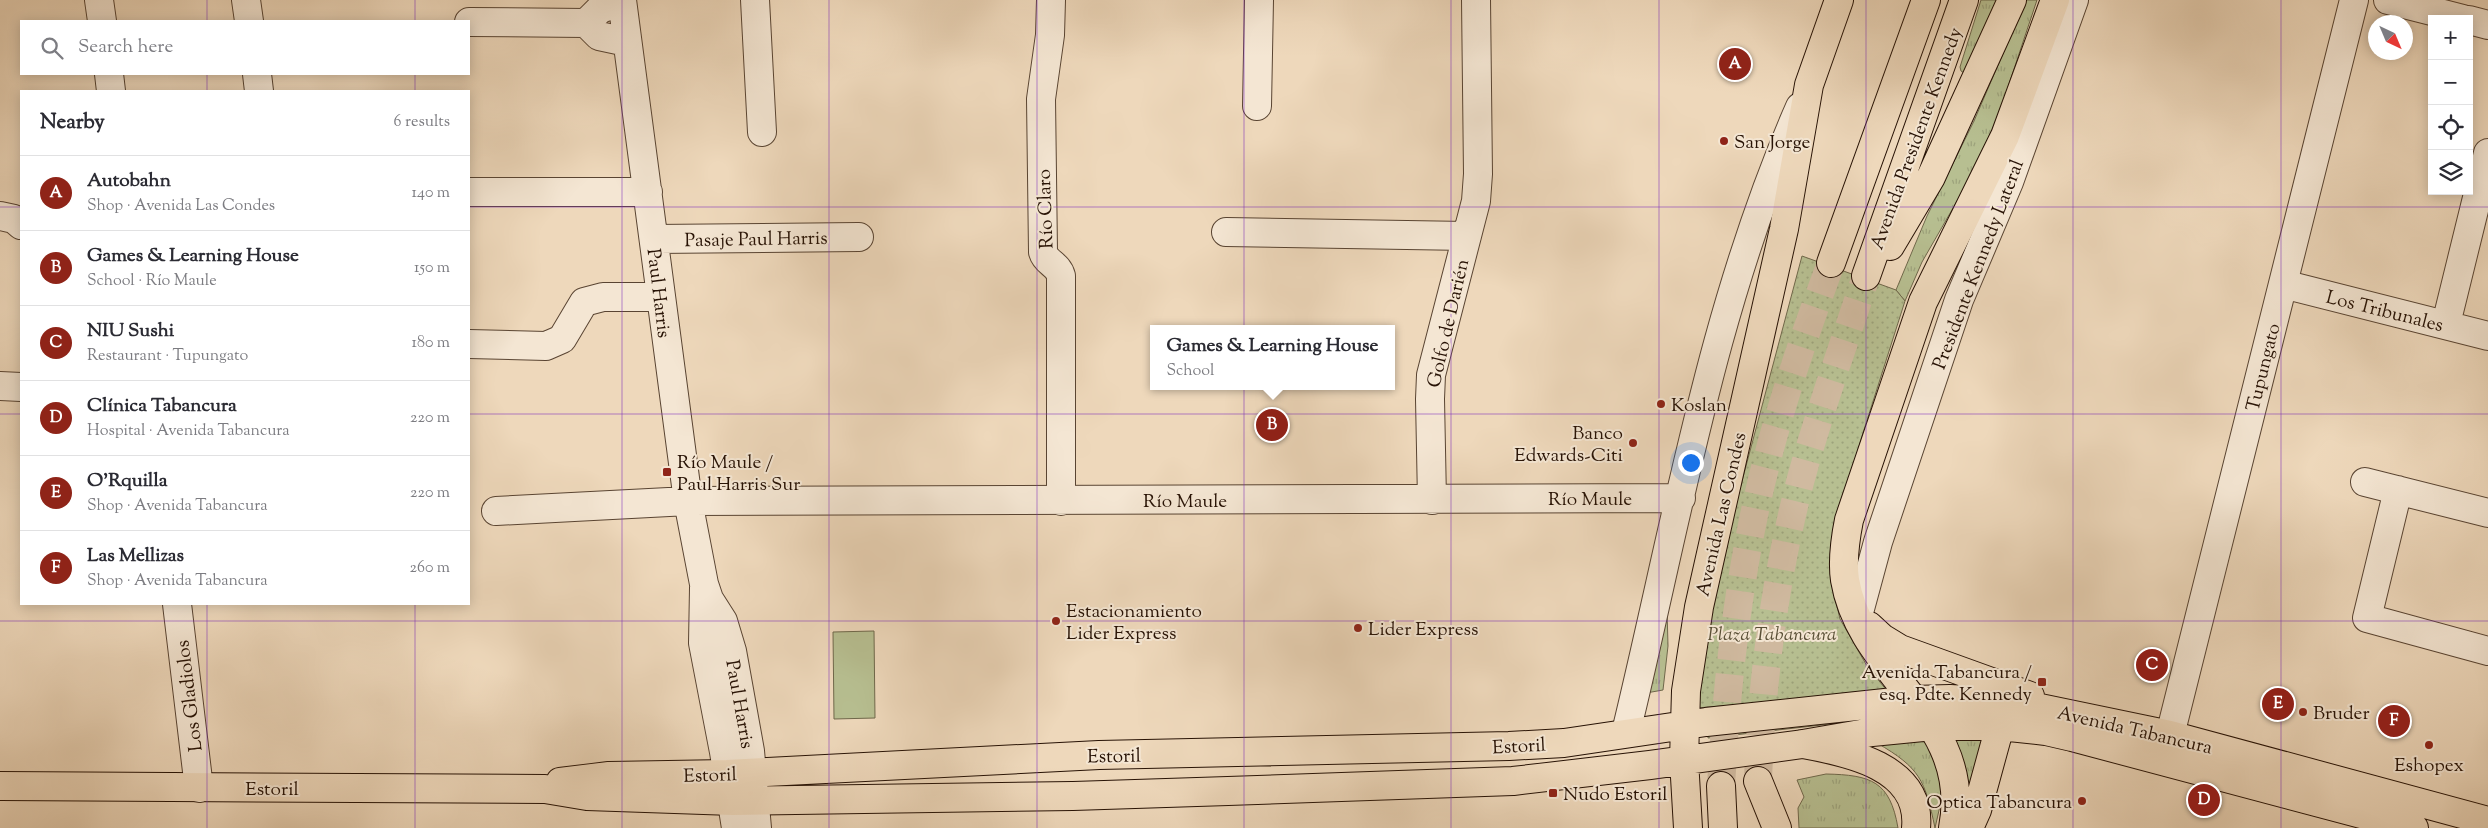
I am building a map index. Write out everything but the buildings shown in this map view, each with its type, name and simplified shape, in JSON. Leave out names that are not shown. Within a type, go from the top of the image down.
[{"type":"main road","name":"Avenida Las Condes","points":[[1688,828],[1684,760],[1686,691],[1699,607],[1784,229],[1809,85],[1839,0]]},
{"type":"main road","points":[[1906,57],[1910,0]]},
{"type":"main road","name":"Avenida Presidente Kennedy","points":[[1831,263],[1926,0]]},
{"type":"main road","name":"Avenida Presidente Kennedy","points":[[1866,276],[1964,0]]},
{"type":"main road","points":[[1889,248],[1930,177],[2012,0]]},
{"type":"main road","points":[[1953,828],[1955,808],[1953,776],[1943,744],[1933,726],[1882,658],[1858,616],[1848,594],[1845,580],[1844,549],[1849,520],[1923,302],[2005,136],[2055,0]]},
{"type":"main road","points":[[1858,616],[1882,638],[1900,649],[2023,692],[2063,712]]},
{"type":"main road","name":"Avenida Tabancura","points":[[1685,724],[1913,700],[2016,703],[2170,735],[2488,821]]},
{"type":"main road","name":"Estoril","points":[[545,789],[566,780],[609,776],[740,773],[1099,755],[1509,746],[1564,743],[1685,724]]},
{"type":"main road","name":"Avenida Tabancura","points":[[1684,760],[1803,744],[1872,732],[1933,726],[2000,726],[2072,737],[2414,828]]},
{"type":"main road","points":[[1969,828],[1977,810],[2000,726]]},
{"type":"main road","points":[[1803,744],[1855,755],[1892,774],[1909,794],[1916,815],[1916,828]]},
{"type":"main road","name":"Estoril","points":[[0,786],[545,789],[587,796],[744,801],[1073,796],[1504,781],[1684,760]]},
{"type":"main road","points":[[1760,828],[1758,779],[1777,828]]},
{"type":"main road","points":[[1721,786],[1723,828]]},
{"type":"main road","points":[[2344,810],[2361,803],[2442,808]]},
{"type":"street","points":[[99,0],[102,20]]},
{"type":"street","points":[[246,0],[249,20]]},
{"type":"street","points":[[756,0],[762,132]]},
{"type":"street","name":"Río Claro","points":[[1050,0],[1050,35],[1041,99],[1043,252],[1046,259],[1057,266],[1061,276],[1061,501]]},
{"type":"street","points":[[1257,106],[1259,0]]},
{"type":"street","name":"Golfo de Darién","points":[[1432,500],[1431,375],[1476,201],[1478,174],[1476,0]]},
{"type":"street","name":"Presidente Kennedy Lateral","points":[[1858,616],[1872,560],[1959,300],[2009,182],[2074,0]]},
{"type":"street","name":"Tupungato","points":[[2170,735],[2354,0]]},
{"type":"street","points":[[2388,0],[2447,15]]},
{"type":"street","points":[[586,23],[600,9],[622,1]]},
{"type":"street","name":"Paul Harris","points":[[622,1],[688,501],[704,584],[709,599],[722,621],[732,651],[740,773],[744,801],[757,828]]},
{"type":"street","points":[[2473,21],[2488,25]]},
{"type":"street","points":[[470,22],[586,23],[599,36],[627,42]]},
{"type":"street","points":[[109,75],[111,90]]},
{"type":"street","points":[[256,75],[259,90]]},
{"type":"street","name":"Avenida Las Condes","points":[[1626,732],[1705,391],[1731,298],[1774,169],[1809,85]]},
{"type":"street","points":[[2446,324],[2488,154]]},
{"type":"street","points":[[470,192],[648,192]]},
{"type":"street","points":[[0,216],[14,219],[20,224]]},
{"type":"street","name":"Golfo de Darién","points":[[1226,232],[1467,236]]},
{"type":"street","name":"Pasaje Paul Harris","points":[[654,239],[859,237]]},
{"type":"street","name":"Los Tribunales","points":[[2283,284],[2488,336]]},
{"type":"street","points":[[470,344],[546,346],[562,339],[584,302],[603,297],[661,297]]},
{"type":"street","points":[[0,386],[20,387]]},
{"type":"street","points":[[2365,482],[2488,513]]},
{"type":"street","points":[[2398,490],[2368,618],[2488,651]]},
{"type":"street","name":"Río Maule","points":[[688,501],[1681,498]]},
{"type":"street","points":[[496,511],[688,501]]},
{"type":"street","name":"Los Gladiolos","points":[[177,605],[199,788]]},
{"type":"street","name":"Paul Harris","points":[[736,828],[744,801]]},
{"type":"green space","points":[[1981,0],[1997,0],[1964,73],[1960,67]]},
{"type":"green space","points":[[2026,0],[2037,0],[1998,117],[1968,182],[1922,262],[1905,301],[1896,290],[1927,216],[1974,121]]},
{"type":"green space","name":"Plaza Tabancura","points":[[1802,256],[1896,290],[1905,301],[1862,436],[1831,544],[1831,581],[1840,619],[1867,666],[1888,692],[1697,708],[1706,616]]},
{"type":"green space","points":[[1667,609],[1668,646],[1663,690],[1646,693]]},
{"type":"green space","points":[[874,631],[875,718],[834,719],[833,632]]},
{"type":"green space","points":[[1908,708],[1909,715],[1708,738],[1708,732]]},
{"type":"green space","points":[[1986,732],[1973,783],[1966,794],[1961,757],[1953,733]]},
{"type":"green space","points":[[1926,736],[1940,765],[1942,797],[1935,828],[1924,787],[1912,768],[1877,743]]},
{"type":"green space","points":[[1826,774],[1855,776],[1876,784],[1890,800],[1898,828],[1799,828],[1798,808],[1804,797],[1797,780]]},
{"type":"tunnel","points":[[1721,786],[1732,652],[1753,520],[1768,455],[1787,390],[1831,263]]},
{"type":"tunnel","points":[[1758,778],[1766,666],[1783,555],[1800,482],[1815,430],[1866,276]]},
{"type":"place","name":"Autobahn","points":[[1735,64]]},
{"type":"place","name":"San Jorge","points":[[1724,141]]},
{"type":"place","name":"Koslan","points":[[1661,404]]},
{"type":"place","name":"Games & Learning House","points":[[1272,425]]},
{"type":"place","name":"Banco Edwards-Citi","points":[[1633,443]]},
{"type":"place","name":"Río Maule / Paul Harris Sur","points":[[667,472]]},
{"type":"place","name":"Estacionamiento Lider Express","points":[[1056,621]]},
{"type":"place","name":"Lider Express","points":[[1358,628]]},
{"type":"place","name":"NIU Sushi","points":[[2152,665]]},
{"type":"place","name":"Avenida Tabancura / esq. Pdte. Kennedy","points":[[2042,682]]},
{"type":"place","name":"O'Rquilla","points":[[2278,704]]},
{"type":"place","name":"Bruder","points":[[2303,712]]},
{"type":"place","name":"Las Mellizas","points":[[2394,721]]},
{"type":"place","name":"Eshopex","points":[[2429,745]]},
{"type":"place","name":"Nudo Estoril","points":[[1553,793]]},
{"type":"place","name":"Clínica Tabancura","points":[[2204,800]]},
{"type":"place","name":"Optica Tabancura","points":[[2082,801]]}]
